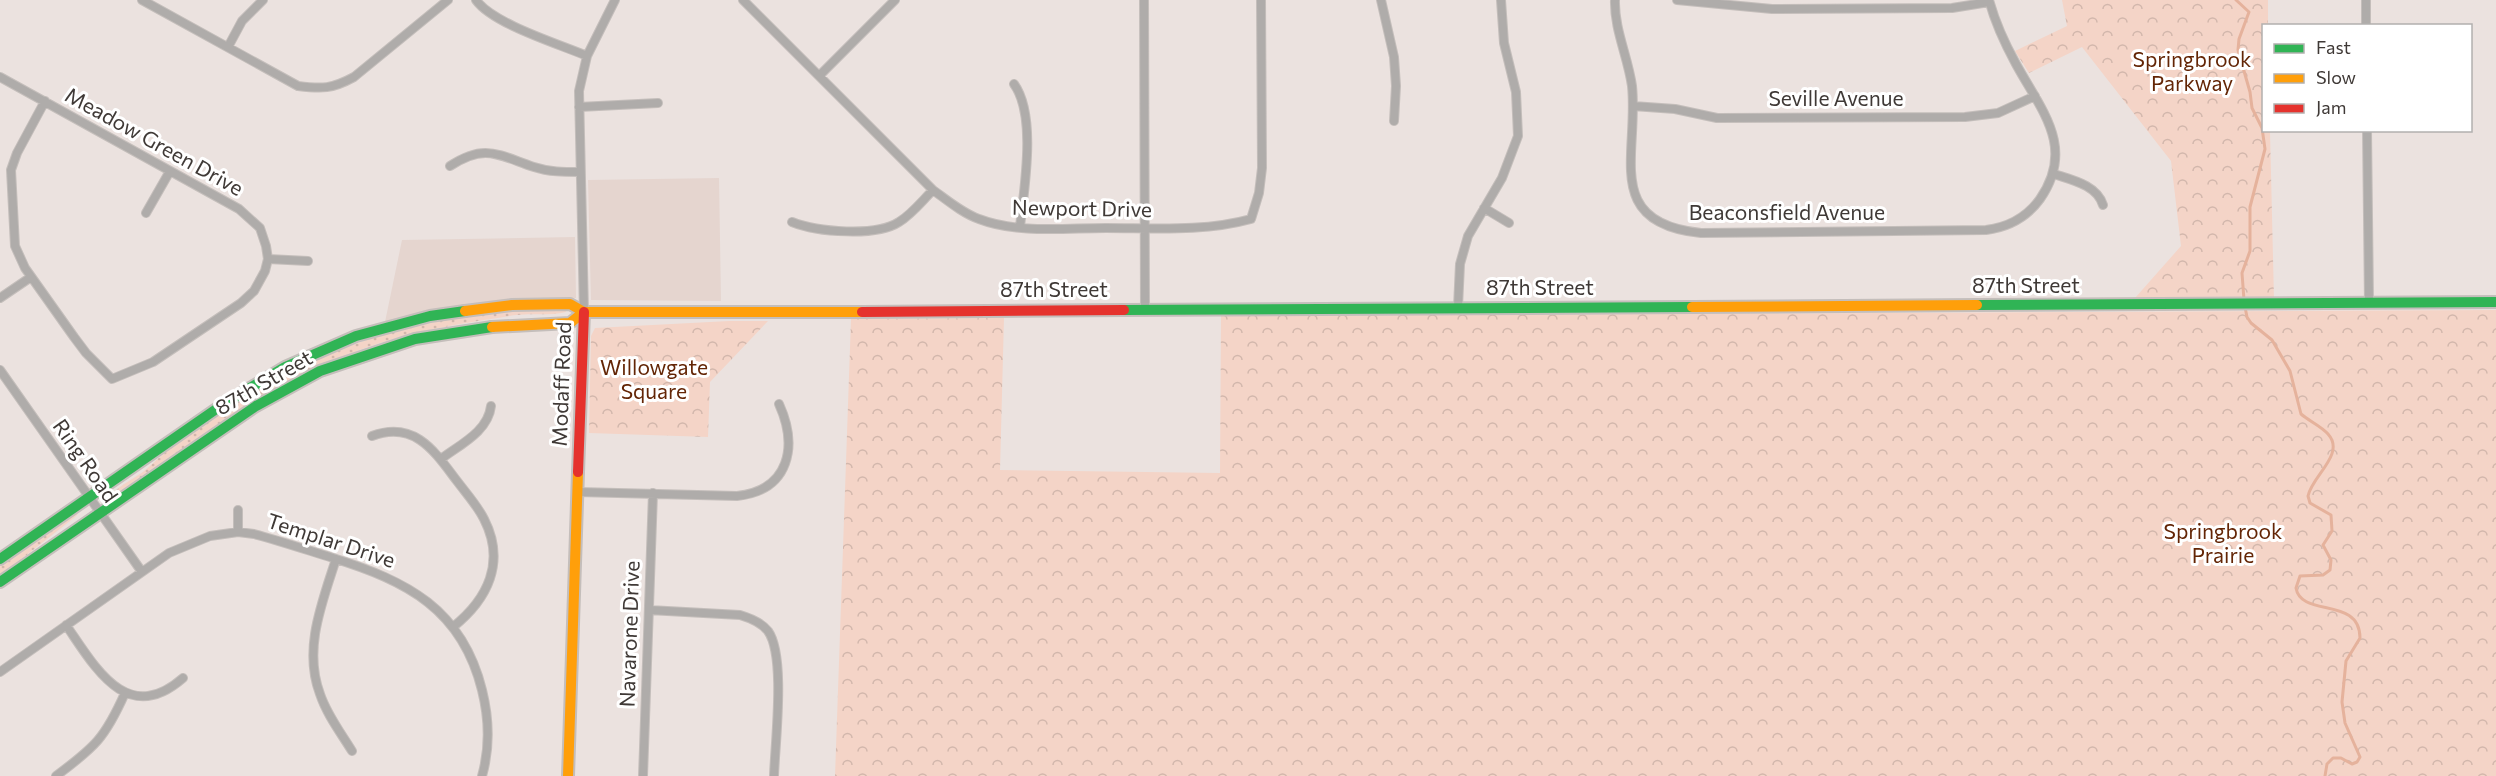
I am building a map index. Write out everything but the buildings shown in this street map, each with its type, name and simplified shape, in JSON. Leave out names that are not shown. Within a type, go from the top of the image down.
[{"type":"street","points":[[142,0],[298,86],[319,89],[337,87],[354,77],[448,0]]},
{"type":"street","points":[[228,47],[242,21],[263,0]]},
{"type":"street","points":[[476,0],[490,14],[588,56]]},
{"type":"street","name":"Modaff Road","points":[[568,776],[584,312],[579,107],[582,73],[615,0]]},
{"type":"street","name":"Newport Drive","points":[[743,0],[933,190],[959,209],[978,219],[1006,227],[1144,228],[1209,228],[1251,219],[1259,193],[1262,168],[1261,0]]},
{"type":"street","points":[[819,76],[895,0]]},
{"type":"street","points":[[1144,0],[1145,309]]},
{"type":"street","points":[[1381,0],[1394,57],[1396,86],[1394,121]]},
{"type":"street","points":[[1458,307],[1460,264],[1468,236],[1502,178],[1518,136],[1516,92],[1504,43],[1501,0]]},
{"type":"street","name":"Beaconsfield Avenue","points":[[1615,0],[1618,30],[1630,72],[1633,106],[1630,165],[1636,195],[1646,214],[1666,226],[1687,231],[1974,231],[1998,229],[2020,219],[2030,211],[2054,174]]},
{"type":"street","points":[[1677,0],[1772,9],[1952,8],[1989,1],[2002,37],[2049,122],[2055,141],[2054,174],[2091,189],[2101,198],[2103,205]]},
{"type":"street","points":[[2366,0],[2367,24]]},
{"type":"street","name":"Meadow Green Drive","points":[[0,77],[250,218],[260,228],[267,259]]},
{"type":"street","points":[[1014,84],[1022,99],[1026,126],[1020,227]]},
{"type":"street","name":"Seville Avenue","points":[[1633,106],[1675,109],[1717,118],[1965,117],[1998,112],[2035,96]]},
{"type":"street","points":[[45,101],[13,162],[10,179],[15,246],[31,277],[86,353],[112,379],[153,362],[241,303],[261,281],[267,259],[308,261]]},
{"type":"street","points":[[579,107],[658,103]]},
{"type":"street","points":[[2367,132],[2369,303]]},
{"type":"street","points":[[450,166],[470,154],[490,152],[548,171],[580,172]]},
{"type":"street","points":[[146,213],[170,171]]},
{"type":"street","points":[[792,222],[824,230],[886,228],[906,217],[933,190]]},
{"type":"street","points":[[1484,208],[1509,223]]},
{"type":"street","points":[[0,298],[31,277]]},
{"type":"street","name":"87th Street","points":[[0,559],[225,403],[308,355],[356,336],[430,316],[484,308],[570,304],[584,312],[2496,302]]},
{"type":"street","name":"87th Street","points":[[0,582],[255,406],[320,371],[364,354],[415,339],[476,328],[570,323],[584,312]]},
{"type":"street","name":"Ring Road","points":[[0,370],[142,572]]},
{"type":"street","points":[[578,492],[737,496],[765,489],[781,472],[788,453],[788,430],[779,404]]},
{"type":"street","points":[[441,459],[482,427],[490,415],[491,406]]},
{"type":"street","points":[[372,436],[388,432],[413,436],[427,443],[481,513],[489,530],[493,546],[493,567],[487,588],[472,612],[453,627]]},
{"type":"street","name":"Navarone Drive","points":[[643,776],[653,493]]},
{"type":"street","points":[[238,510],[238,532]]},
{"type":"street","name":"Templar Drive","points":[[0,672],[142,572],[187,544],[210,536],[238,532],[261,536],[379,573],[405,585],[453,627],[476,670],[484,699],[488,737],[482,776]]},
{"type":"street","points":[[336,559],[317,619],[313,660],[320,695],[352,751]]},
{"type":"street","points":[[649,610],[740,615],[750,618],[768,631],[774,642],[778,665],[774,776]]},
{"type":"street","points":[[66,625],[100,674],[125,693],[135,696],[152,696],[170,688],[183,678]]},
{"type":"street","points":[[56,776],[97,743],[105,733],[125,693]]},
{"type":"shaded area","points":[[719,178],[721,301],[591,300],[588,180]]},
{"type":"shaded area","points":[[575,237],[576,298],[485,302],[385,322],[402,240]]},
{"type":"green space","name":"Springbrook Parkway","points":[[2062,0],[2268,0],[2268,24],[2262,24],[2262,132],[2270,132],[2274,299],[2135,298],[2181,246],[2171,161],[2082,47],[2029,73],[2015,51],[2067,26]]},
{"type":"green space","points":[[561,309],[566,312],[516,315],[458,324],[400,337],[360,350],[286,384],[218,426],[116,495],[111,496],[173,446],[215,416],[296,369],[337,351],[423,324],[513,311]]},
{"type":"green space","name":"Springbrook Prairie","points":[[2496,310],[2496,776],[835,776],[851,319],[1004,318],[1000,470],[1220,473],[1221,316]]},
{"type":"green space","name":"Willowgate Square","points":[[768,321],[710,382],[708,437],[589,433],[591,336],[595,328]]},
{"type":"green space","points":[[75,513],[78,514],[0,576],[0,565]]},
{"type":"waterway","points":[[2236,0],[2249,12],[2239,39],[2238,50],[2250,92],[2252,108],[2262,128]]},
{"type":"waterway","points":[[2244,300],[2242,273],[2250,251],[2250,207],[2265,149],[2263,132]]},
{"type":"waterway","points":[[2245,307],[2251,323],[2272,340],[2290,371],[2301,414],[2325,431],[2332,442],[2331,457],[2308,496],[2310,503],[2331,515],[2332,531],[2323,545],[2331,560],[2330,570],[2323,575],[2300,576],[2296,588],[2300,597],[2308,603],[2341,612],[2351,617],[2357,625],[2360,638],[2346,661],[2342,702],[2345,723],[2360,757],[2352,764],[2341,758],[2333,758],[2327,764],[2325,776]]},
{"type":"traffic: fast","points":[[1977,305],[2496,302]]},
{"type":"traffic: fast","points":[[1124,310],[1692,307]]},
{"type":"traffic: fast","points":[[0,559],[225,403],[285,367],[356,336],[430,316],[465,311]]},
{"type":"traffic: fast","points":[[0,582],[256,406],[320,371],[415,339],[492,327]]},
{"type":"traffic: slow","points":[[465,311],[512,305],[570,304],[584,312],[862,312]]},
{"type":"traffic: slow","points":[[1692,307],[1977,305]]},
{"type":"traffic: slow","points":[[492,327],[570,323],[584,312]]},
{"type":"traffic: slow","points":[[568,776],[578,472]]},
{"type":"traffic: jam","points":[[862,312],[1124,310]]},
{"type":"traffic: jam","points":[[578,472],[584,312]]}]
